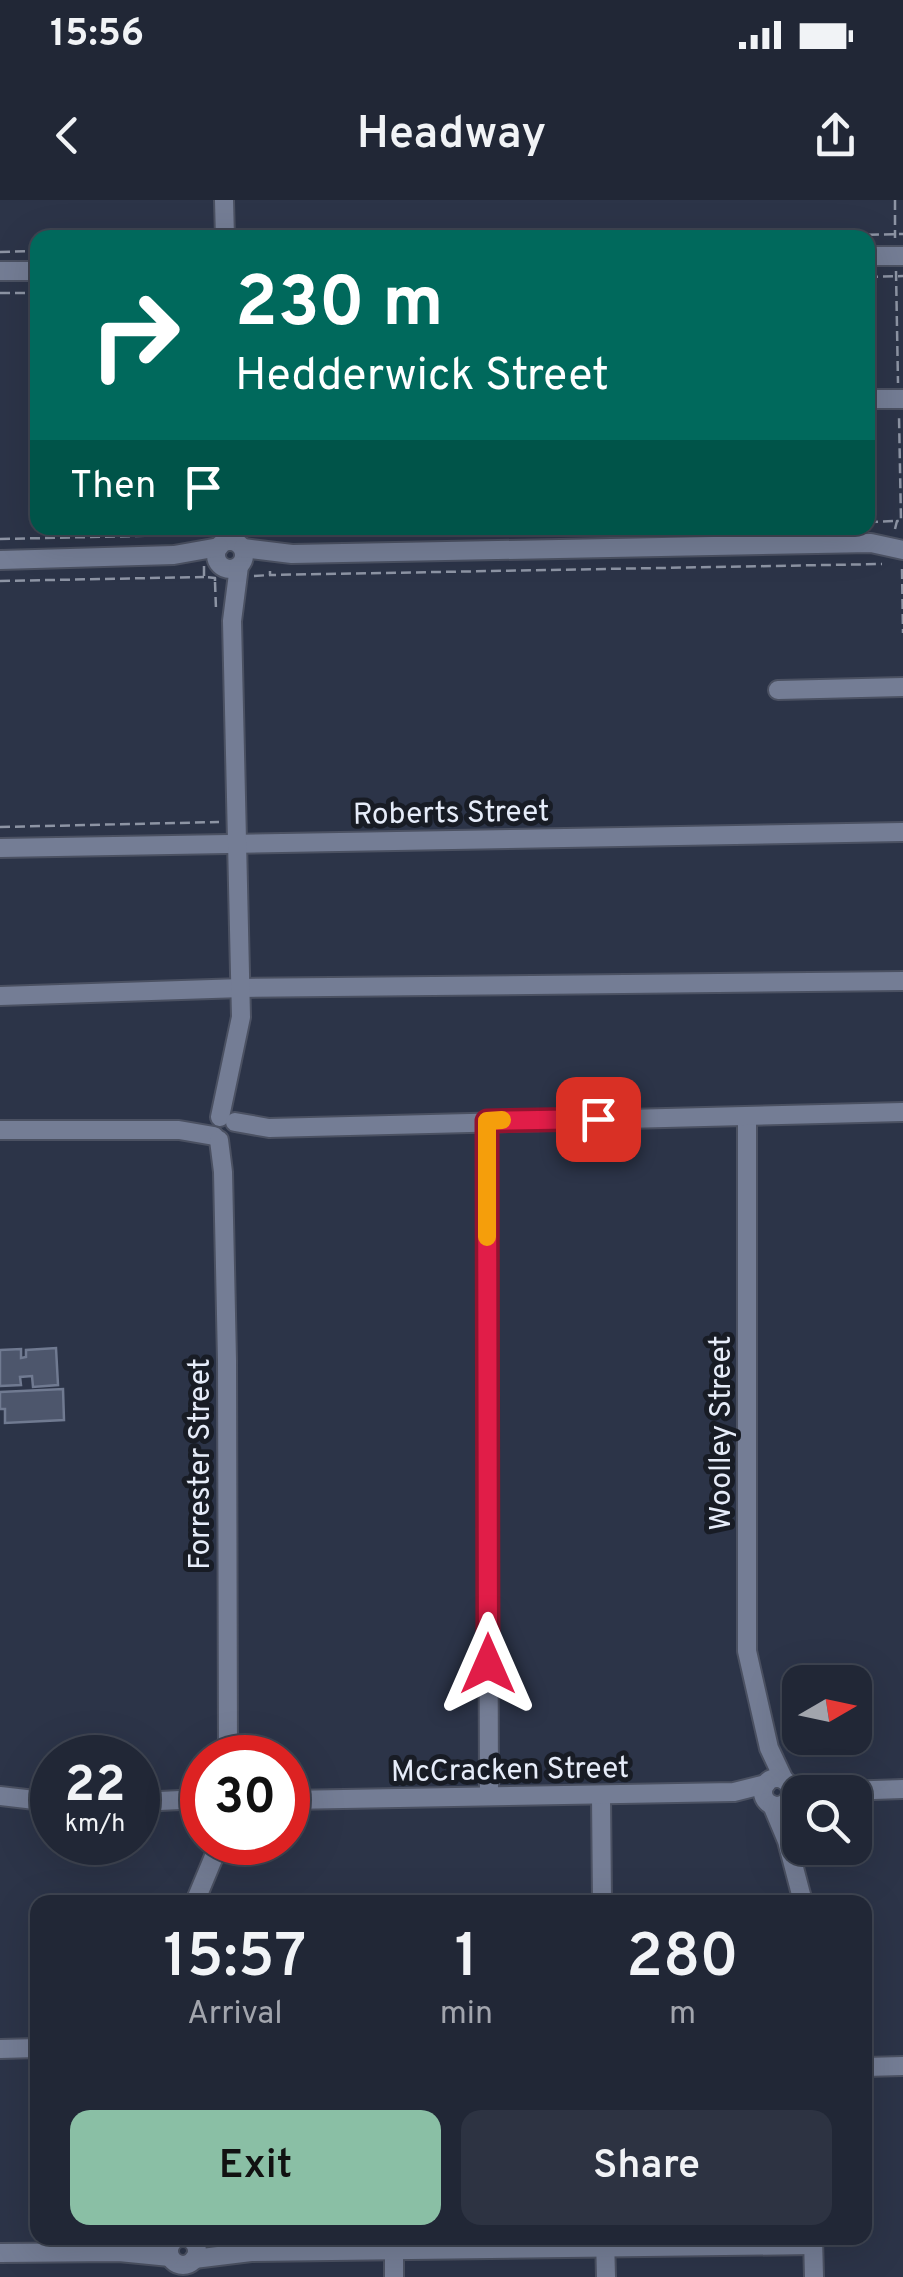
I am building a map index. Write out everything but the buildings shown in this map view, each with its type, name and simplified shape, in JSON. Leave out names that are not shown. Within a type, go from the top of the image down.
[{"type":"street","points":[[224,200],[224,230]]},
{"type":"street","points":[[0,272],[30,271]]},
{"type":"street","points":[[875,399],[901,399]]},
{"type":"street","points":[[0,560],[174,555],[233,546],[292,554],[871,543],[900,535]]},
{"type":"street","name":"Forrester Street","points":[[228,1735],[223,1172],[242,988],[236,843],[233,546]]},
{"type":"street","points":[[778,690],[903,686]]},
{"type":"street","name":"Roberts Street","points":[[0,848],[903,832]]},
{"type":"street","points":[[0,996],[242,988],[903,981]]},
{"type":"street","points":[[0,1130],[179,1130],[903,1112]]},
{"type":"street","name":"Woolley Street","points":[[747,1116],[748,1651],[800,1895]]},
{"type":"street","points":[[487,1121],[489,1796]]},
{"type":"street","name":"McCracken Street","points":[[872,1790],[903,1789]]},
{"type":"street","name":"McCracken Street","points":[[310,1800],[780,1792]]},
{"type":"street","points":[[601,1795],[602,1895]]},
{"type":"street","points":[[5,1796],[30,1799]]},
{"type":"street","points":[[198,1895],[210,1865]]},
{"type":"street","points":[[0,2049],[30,2048]]},
{"type":"street","points":[[872,2067],[903,2066]]},
{"type":"street","points":[[0,2253],[545,2245]]},
{"type":"street","points":[[605,2245],[606,2277]]},
{"type":"street","points":[[813,2245],[814,2277]]},
{"type":"street","points":[[394,2250],[394,2277]]},
{"type":"path","points":[[894,200],[899,256],[896,276],[901,399],[900,535],[896,564],[902,569],[903,633]]},
{"type":"path","points":[[875,234],[903,234]]},
{"type":"path","points":[[0,252],[30,252]]},
{"type":"path","points":[[875,276],[903,276]]},
{"type":"path","points":[[0,293],[30,293]]},
{"type":"path","points":[[875,525],[900,535]]},
{"type":"path","points":[[0,539],[189,535]]},
{"type":"path","points":[[0,581],[204,578]]},
{"type":"path","points":[[0,827],[220,822]]},
{"type":"slow traffic","points":[[487,1237],[487,1121],[502,1120]]},
{"type":"route","points":[[488,1664],[487,1121],[598,1119]]}]
